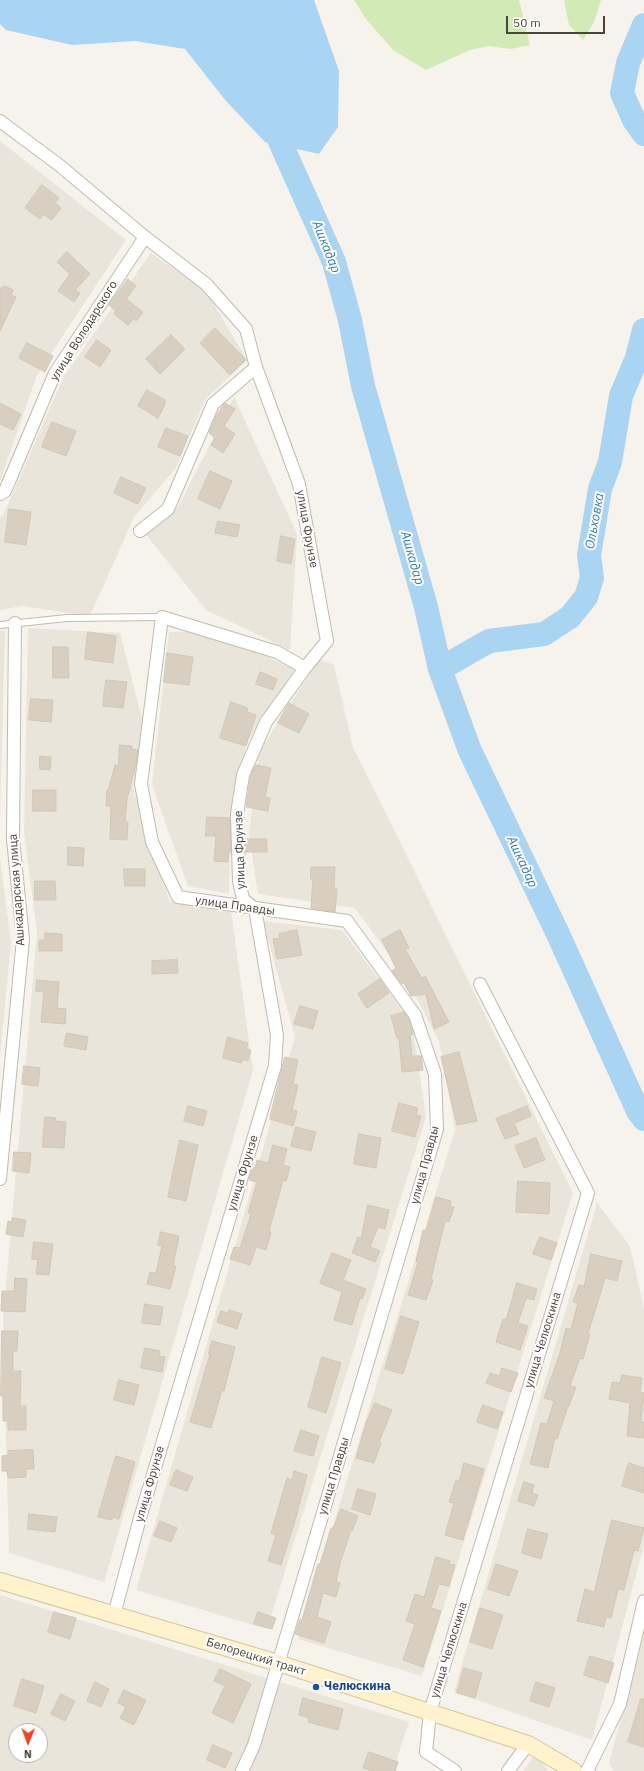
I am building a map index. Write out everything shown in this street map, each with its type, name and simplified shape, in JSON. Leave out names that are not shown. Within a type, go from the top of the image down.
[{"type":"street","name":"улица Фрунзе","points":[[0,121],[59,165],[145,237],[206,284],[246,329],[256,367],[299,484],[327,641],[305,668],[266,722],[243,775],[237,814],[239,880],[243,899],[255,909],[277,1035],[275,1066],[140,1518],[114,1614]]},
{"type":"street","name":"улица Володарского","points":[[0,494],[5,491],[55,373],[145,237]]},
{"type":"street","points":[[140,531],[168,509],[213,404],[256,367]]},
{"type":"street","points":[[162,617],[277,652],[305,668]]},
{"type":"street","name":"улица Правды","points":[[162,617],[142,784],[152,842],[178,897],[346,921],[415,1015],[435,1074],[436,1082],[437,1129],[254,1745],[242,1771]]},
{"type":"street","name":"Ашкадарская улица","points":[[0,1179],[23,940],[13,839],[15,623]]},
{"type":"street","name":"улица Челюскина","points":[[448,1769],[426,1752],[430,1712],[588,1193],[480,984]]},
{"type":"street","name":"Белорецкий тракт","points":[[0,1581],[278,1663],[528,1744],[574,1771]]},
{"type":"street","points":[[587,1771],[620,1704],[644,1601]]},
{"type":"street","points":[[508,1771],[528,1744]]},
{"type":"lane","points":[[0,625],[67,618],[162,617]]},
{"type":"shaded area","points":[[0,141],[126,240],[37,375],[0,481]]},
{"type":"shaded area","points":[[151,253],[206,291],[247,360],[205,400],[176,468],[134,517],[90,616],[22,606],[0,610],[0,517],[3,515],[64,376]]},
{"type":"shaded area","points":[[234,397],[297,534],[290,650],[206,610],[144,532],[178,507]]},
{"type":"shaded area","points":[[28,628],[120,633],[144,726],[133,789],[170,902],[231,911],[253,1070],[104,1582],[9,1553],[3,1320],[37,932],[24,833]]},
{"type":"shaded area","points":[[5,630],[0,820],[0,631]]},
{"type":"shaded area","points":[[207,631],[295,669],[246,744],[230,838],[229,894],[188,886],[152,785],[169,632]]},
{"type":"shaded area","points":[[319,659],[334,665],[353,747],[573,1193],[422,1676],[298,1639],[455,1130],[439,1041],[406,978],[355,908],[258,894],[249,834],[259,752]]},
{"type":"shaded area","points":[[0,858],[11,943],[0,1058]]},
{"type":"shaded area","points":[[263,921],[342,930],[412,1023],[426,1117],[267,1629],[136,1590],[295,1037]]},
{"type":"shaded area","points":[[597,1203],[630,1246],[644,1309],[644,1545],[592,1740],[454,1692]]},
{"type":"shaded area","points":[[0,1595],[409,1722],[393,1771],[0,1771]]},
{"type":"shaded area","points":[[644,1630],[644,1771],[613,1771],[609,1763]]},
{"type":"shaded area","points":[[535,1754],[549,1771],[523,1771]]},
{"type":"green space","points":[[354,0],[519,0],[530,45],[511,49],[489,46],[470,50],[426,70],[393,50],[366,19]]},
{"type":"green space","points":[[564,0],[601,0],[594,22],[583,40],[569,25]]},
{"type":"water","points":[[0,0],[314,0],[339,71],[338,127],[319,154],[265,142],[226,101],[185,49],[135,41],[72,45],[6,30],[0,24]]},
{"type":"building","points":[[42,185],[59,198],[55,203],[61,208],[52,220],[43,214],[40,219],[25,208]]},
{"type":"building","points":[[67,252],[90,274],[75,290],[80,293],[74,302],[58,291],[70,274],[57,262]]},
{"type":"building","points":[[128,279],[136,286],[126,299],[143,312],[136,321],[134,319],[128,325],[114,314],[116,311],[109,305]]},
{"type":"building","points":[[5,286],[13,290],[11,295],[16,297],[0,331],[0,289]]},
{"type":"building","points":[[215,328],[246,360],[230,375],[200,343]]},
{"type":"building","points":[[171,335],[185,349],[160,374],[146,359]]},
{"type":"building","points":[[97,340],[111,350],[100,367],[85,357]]},
{"type":"building","points":[[27,343],[53,356],[45,372],[19,358]]},
{"type":"building","points":[[147,390],[165,400],[165,404],[158,418],[138,406]]},
{"type":"building","points":[[0,403],[21,414],[13,430],[0,424]]},
{"type":"building","points":[[225,403],[235,409],[224,426],[235,434],[223,453],[211,445],[215,438],[209,433],[216,416]]},
{"type":"building","points":[[52,422],[76,431],[66,456],[42,447]]},
{"type":"building","points":[[166,428],[188,436],[180,456],[158,447]]},
{"type":"building","points":[[210,471],[232,481],[220,509],[198,499]]},
{"type":"building","points":[[121,477],[146,488],[138,504],[114,493]]},
{"type":"building","points":[[9,509],[31,512],[26,545],[5,542]]},
{"type":"building","points":[[218,521],[240,525],[237,537],[215,533]]},
{"type":"building","points":[[281,536],[295,539],[291,564],[277,561]]},
{"type":"building","points":[[88,632],[116,636],[113,663],[85,659]]},
{"type":"building","points":[[53,647],[68,647],[69,678],[53,678]]},
{"type":"building","points":[[167,653],[193,657],[189,685],[164,682]]},
{"type":"building","points":[[260,672],[277,679],[273,690],[256,684]]},
{"type":"building","points":[[106,680],[127,682],[123,708],[103,706]]},
{"type":"building","points":[[31,699],[53,700],[51,722],[29,720]]},
{"type":"building","points":[[231,702],[248,708],[247,712],[256,715],[246,746],[220,738]]},
{"type":"building","points":[[289,703],[309,714],[299,733],[278,723]]},
{"type":"building","points":[[120,745],[132,746],[131,749],[138,750],[127,799],[125,822],[128,822],[127,840],[110,839],[111,806],[106,806],[107,790],[108,791],[115,765],[118,766]]},
{"type":"building","points":[[40,756],[51,757],[50,770],[40,769]]},
{"type":"building","points":[[256,765],[271,768],[265,797],[270,798],[268,811],[246,807],[251,774]]},
{"type":"building","points":[[33,790],[56,790],[56,811],[33,811]]},
{"type":"building","points":[[207,817],[230,818],[231,852],[229,852],[228,862],[214,861],[216,836],[206,836]]},
{"type":"building","points":[[245,839],[267,839],[267,852],[246,852]]},
{"type":"building","points":[[68,847],[84,848],[83,866],[68,865]]},
{"type":"building","points":[[311,867],[335,867],[334,889],[337,889],[335,912],[311,908],[313,879],[311,879]]},
{"type":"building","points":[[124,869],[145,869],[145,886],[125,886]]},
{"type":"building","points":[[35,881],[55,881],[56,900],[35,900]]},
{"type":"building","points":[[297,930],[302,955],[277,959],[273,939],[280,938],[279,934]]},
{"type":"building","points":[[400,930],[409,948],[405,949],[422,979],[425,976],[449,1022],[434,1029],[426,994],[411,996],[404,983],[402,984],[392,971],[396,968],[382,940]]},
{"type":"building","points":[[45,933],[62,934],[62,951],[39,951],[39,940],[45,940]]},
{"type":"building","points":[[177,960],[178,973],[152,974],[152,961]]},
{"type":"building","points":[[380,979],[389,993],[367,1008],[358,994]]},
{"type":"building","points":[[37,980],[59,982],[57,1008],[66,1009],[65,1024],[41,1022],[44,992],[36,991]]},
{"type":"building","points":[[300,1006],[318,1011],[313,1029],[294,1024]]},
{"type":"building","points":[[404,1012],[408,1018],[413,1034],[410,1035],[412,1056],[421,1056],[423,1070],[402,1072],[399,1038],[397,1038],[391,1016]]},
{"type":"building","points":[[67,1033],[88,1037],[86,1050],[64,1046]]},
{"type":"building","points":[[228,1037],[248,1043],[246,1049],[251,1050],[248,1061],[243,1059],[241,1063],[223,1058]]},
{"type":"building","points":[[459,1052],[477,1121],[457,1125],[441,1057]]},
{"type":"building","points":[[285,1057],[298,1060],[293,1084],[298,1085],[292,1110],[297,1111],[293,1126],[270,1119]]},
{"type":"building","points":[[24,1066],[40,1068],[38,1086],[22,1084]]},
{"type":"building","points":[[399,1103],[418,1108],[416,1115],[421,1116],[415,1137],[392,1131]]},
{"type":"building","points":[[188,1106],[207,1111],[203,1126],[184,1121]]},
{"type":"building","points":[[527,1106],[531,1116],[514,1123],[519,1134],[505,1139],[496,1119]]},
{"type":"building","points":[[45,1117],[56,1118],[55,1121],[66,1122],[64,1148],[43,1147]]},
{"type":"building","points":[[296,1127],[316,1132],[311,1151],[291,1146]]},
{"type":"building","points":[[359,1134],[381,1138],[376,1168],[354,1164]]},
{"type":"building","points":[[536,1138],[545,1160],[524,1168],[515,1146]]},
{"type":"building","points":[[180,1140],[198,1145],[186,1201],[168,1197]]},
{"type":"building","points":[[273,1145],[287,1149],[283,1165],[290,1167],[286,1181],[283,1180],[269,1231],[271,1232],[266,1250],[256,1247],[250,1265],[230,1259],[234,1247],[240,1248],[251,1214],[248,1213],[257,1182],[249,1180],[253,1167],[255,1168],[257,1160],[268,1163]]},
{"type":"building","points":[[14,1152],[31,1153],[29,1173],[13,1171]]},
{"type":"building","points":[[518,1181],[550,1183],[549,1214],[516,1212]]},
{"type":"building","points":[[436,1197],[451,1201],[450,1206],[454,1207],[449,1222],[445,1221],[431,1279],[433,1280],[426,1300],[408,1295],[418,1262],[416,1261],[423,1230],[426,1231]]},
{"type":"building","points":[[368,1205],[389,1210],[385,1229],[378,1227],[370,1247],[380,1251],[375,1262],[352,1253],[358,1237],[361,1238]]},
{"type":"building","points":[[12,1218],[26,1220],[23,1237],[6,1234],[8,1221],[12,1222]]},
{"type":"building","points":[[161,1232],[179,1236],[173,1266],[176,1266],[170,1289],[147,1284],[150,1272],[156,1273],[162,1246],[158,1245]]},
{"type":"building","points":[[540,1237],[557,1243],[551,1260],[533,1254]]},
{"type":"building","points":[[34,1242],[53,1244],[49,1275],[36,1274],[38,1260],[32,1259]]},
{"type":"building","points":[[332,1253],[351,1260],[343,1280],[366,1289],[362,1299],[360,1298],[352,1325],[334,1320],[342,1292],[320,1283]]},
{"type":"building","points":[[591,1254],[622,1261],[617,1281],[605,1278],[588,1334],[590,1334],[583,1359],[580,1358],[570,1386],[576,1387],[557,1439],[555,1438],[548,1468],[530,1464],[541,1423],[547,1424],[554,1401],[544,1398],[560,1353],[566,1328],[571,1329],[578,1303],[573,1302],[579,1285],[584,1286]]},
{"type":"building","points":[[15,1278],[27,1279],[25,1312],[1,1311],[2,1291],[14,1291]]},
{"type":"building","points":[[517,1283],[537,1289],[534,1300],[526,1298],[518,1323],[528,1326],[520,1350],[496,1342],[503,1319],[506,1319]]},
{"type":"building","points":[[145,1304],[163,1307],[160,1325],[142,1323]]},
{"type":"building","points":[[229,1310],[242,1314],[237,1329],[217,1322],[221,1311],[228,1313]]},
{"type":"building","points":[[401,1316],[419,1322],[403,1374],[385,1369]]},
{"type":"building","points":[[2,1331],[18,1331],[17,1351],[13,1351],[13,1371],[21,1371],[20,1406],[26,1406],[26,1430],[8,1430],[8,1421],[3,1421],[3,1396],[1,1396]]},
{"type":"building","points":[[212,1341],[235,1347],[224,1391],[222,1390],[211,1428],[190,1422],[210,1354]]},
{"type":"building","points":[[145,1348],[160,1351],[159,1356],[165,1357],[162,1372],[141,1368]]},
{"type":"building","points":[[322,1357],[341,1363],[326,1413],[308,1407]]},
{"type":"building","points":[[502,1368],[518,1373],[511,1392],[486,1383],[490,1373],[499,1376]]},
{"type":"building","points":[[622,1375],[642,1378],[640,1392],[644,1393],[641,1422],[644,1422],[644,1438],[627,1436],[630,1403],[609,1399],[612,1382],[620,1383]]},
{"type":"building","points":[[119,1380],[139,1385],[134,1405],[114,1400]]},
{"type":"building","points":[[375,1403],[392,1410],[379,1442],[381,1443],[374,1463],[356,1458],[366,1423]]},
{"type":"building","points":[[483,1405],[503,1412],[497,1429],[477,1422]]},
{"type":"building","points":[[301,1430],[319,1436],[313,1456],[294,1451]]},
{"type":"building","points":[[33,1450],[34,1469],[26,1469],[26,1477],[8,1478],[7,1471],[2,1471],[2,1456],[8,1455],[8,1451]]},
{"type":"building","points":[[116,1456],[135,1462],[119,1519],[112,1517],[112,1520],[98,1517]]},
{"type":"building","points":[[464,1463],[484,1469],[463,1540],[445,1535],[454,1503],[449,1502],[456,1480],[459,1481]]},
{"type":"building","points":[[629,1463],[644,1468],[644,1493],[622,1486]]},
{"type":"building","points":[[176,1470],[193,1477],[187,1491],[170,1485]]},
{"type":"building","points":[[294,1471],[307,1475],[295,1521],[281,1565],[268,1561],[276,1535],[271,1533],[287,1478],[292,1480]]},
{"type":"building","points":[[524,1482],[534,1485],[532,1493],[538,1495],[534,1506],[518,1501]]},
{"type":"building","points":[[358,1489],[376,1494],[370,1515],[352,1509]]},
{"type":"building","points":[[341,1509],[358,1516],[352,1531],[351,1530],[340,1563],[336,1582],[340,1583],[336,1597],[323,1593],[317,1617],[331,1622],[324,1643],[295,1634],[300,1619],[302,1620],[318,1564],[320,1564],[331,1528],[333,1528]]},
{"type":"building","points":[[29,1514],[57,1517],[55,1532],[28,1529]]},
{"type":"building","points":[[612,1520],[644,1528],[638,1551],[634,1550],[624,1590],[618,1589],[611,1618],[606,1617],[604,1627],[577,1621],[585,1589],[594,1592]]},
{"type":"building","points":[[160,1521],[177,1528],[171,1542],[154,1536]]},
{"type":"building","points":[[528,1529],[548,1534],[541,1559],[522,1553]]},
{"type":"building","points":[[436,1557],[450,1561],[449,1564],[455,1565],[449,1586],[439,1584],[431,1608],[441,1611],[423,1667],[403,1660],[415,1624],[406,1621],[415,1594],[424,1597]]},
{"type":"building","points":[[496,1564],[518,1571],[509,1596],[488,1589]]},
{"type":"building","points":[[480,1608],[503,1615],[492,1649],[470,1642]]},
{"type":"building","points":[[54,1612],[76,1618],[70,1639],[48,1632]]},
{"type":"building","points":[[258,1612],[276,1618],[272,1629],[254,1624]]},
{"type":"building","points":[[590,1656],[614,1663],[608,1683],[584,1675]]},
{"type":"building","points":[[464,1668],[482,1673],[475,1698],[457,1693]]},
{"type":"building","points":[[220,1669],[251,1684],[233,1723],[212,1713],[225,1686],[214,1681]]},
{"type":"building","points":[[22,1679],[44,1686],[36,1713],[14,1706]]},
{"type":"building","points":[[95,1682],[109,1689],[101,1707],[87,1701]]},
{"type":"building","points":[[536,1682],[555,1688],[549,1707],[530,1701]]},
{"type":"building","points":[[124,1690],[146,1700],[134,1725],[120,1718],[126,1707],[118,1703]]},
{"type":"building","points":[[61,1694],[75,1701],[65,1721],[51,1714]]},
{"type":"building","points":[[303,1698],[343,1709],[338,1730],[308,1722],[309,1718],[299,1715]]},
{"type":"building","points":[[641,1699],[644,1699],[644,1747],[628,1742]]},
{"type":"building","points":[[213,1745],[232,1753],[225,1768],[207,1760]]},
{"type":"building","points":[[369,1752],[398,1762],[395,1771],[373,1771],[363,1768]]},
{"type":"waterway","name":"Ольховка","points":[[644,25],[628,63],[622,93],[634,120],[644,134]]},
{"type":"waterway","name":"Ашкадар","points":[[269,117],[334,262],[350,320],[363,386],[426,607],[440,669],[470,751],[558,934],[638,1111],[644,1119]]},
{"type":"waterway","name":"Ольховка","points":[[440,669],[489,641],[544,634],[570,617],[586,597],[592,578],[589,555],[600,489],[610,462],[621,396],[637,358],[644,330]]},
{"type":"place","name":"Челюскина","points":[[316,1687]]}]
